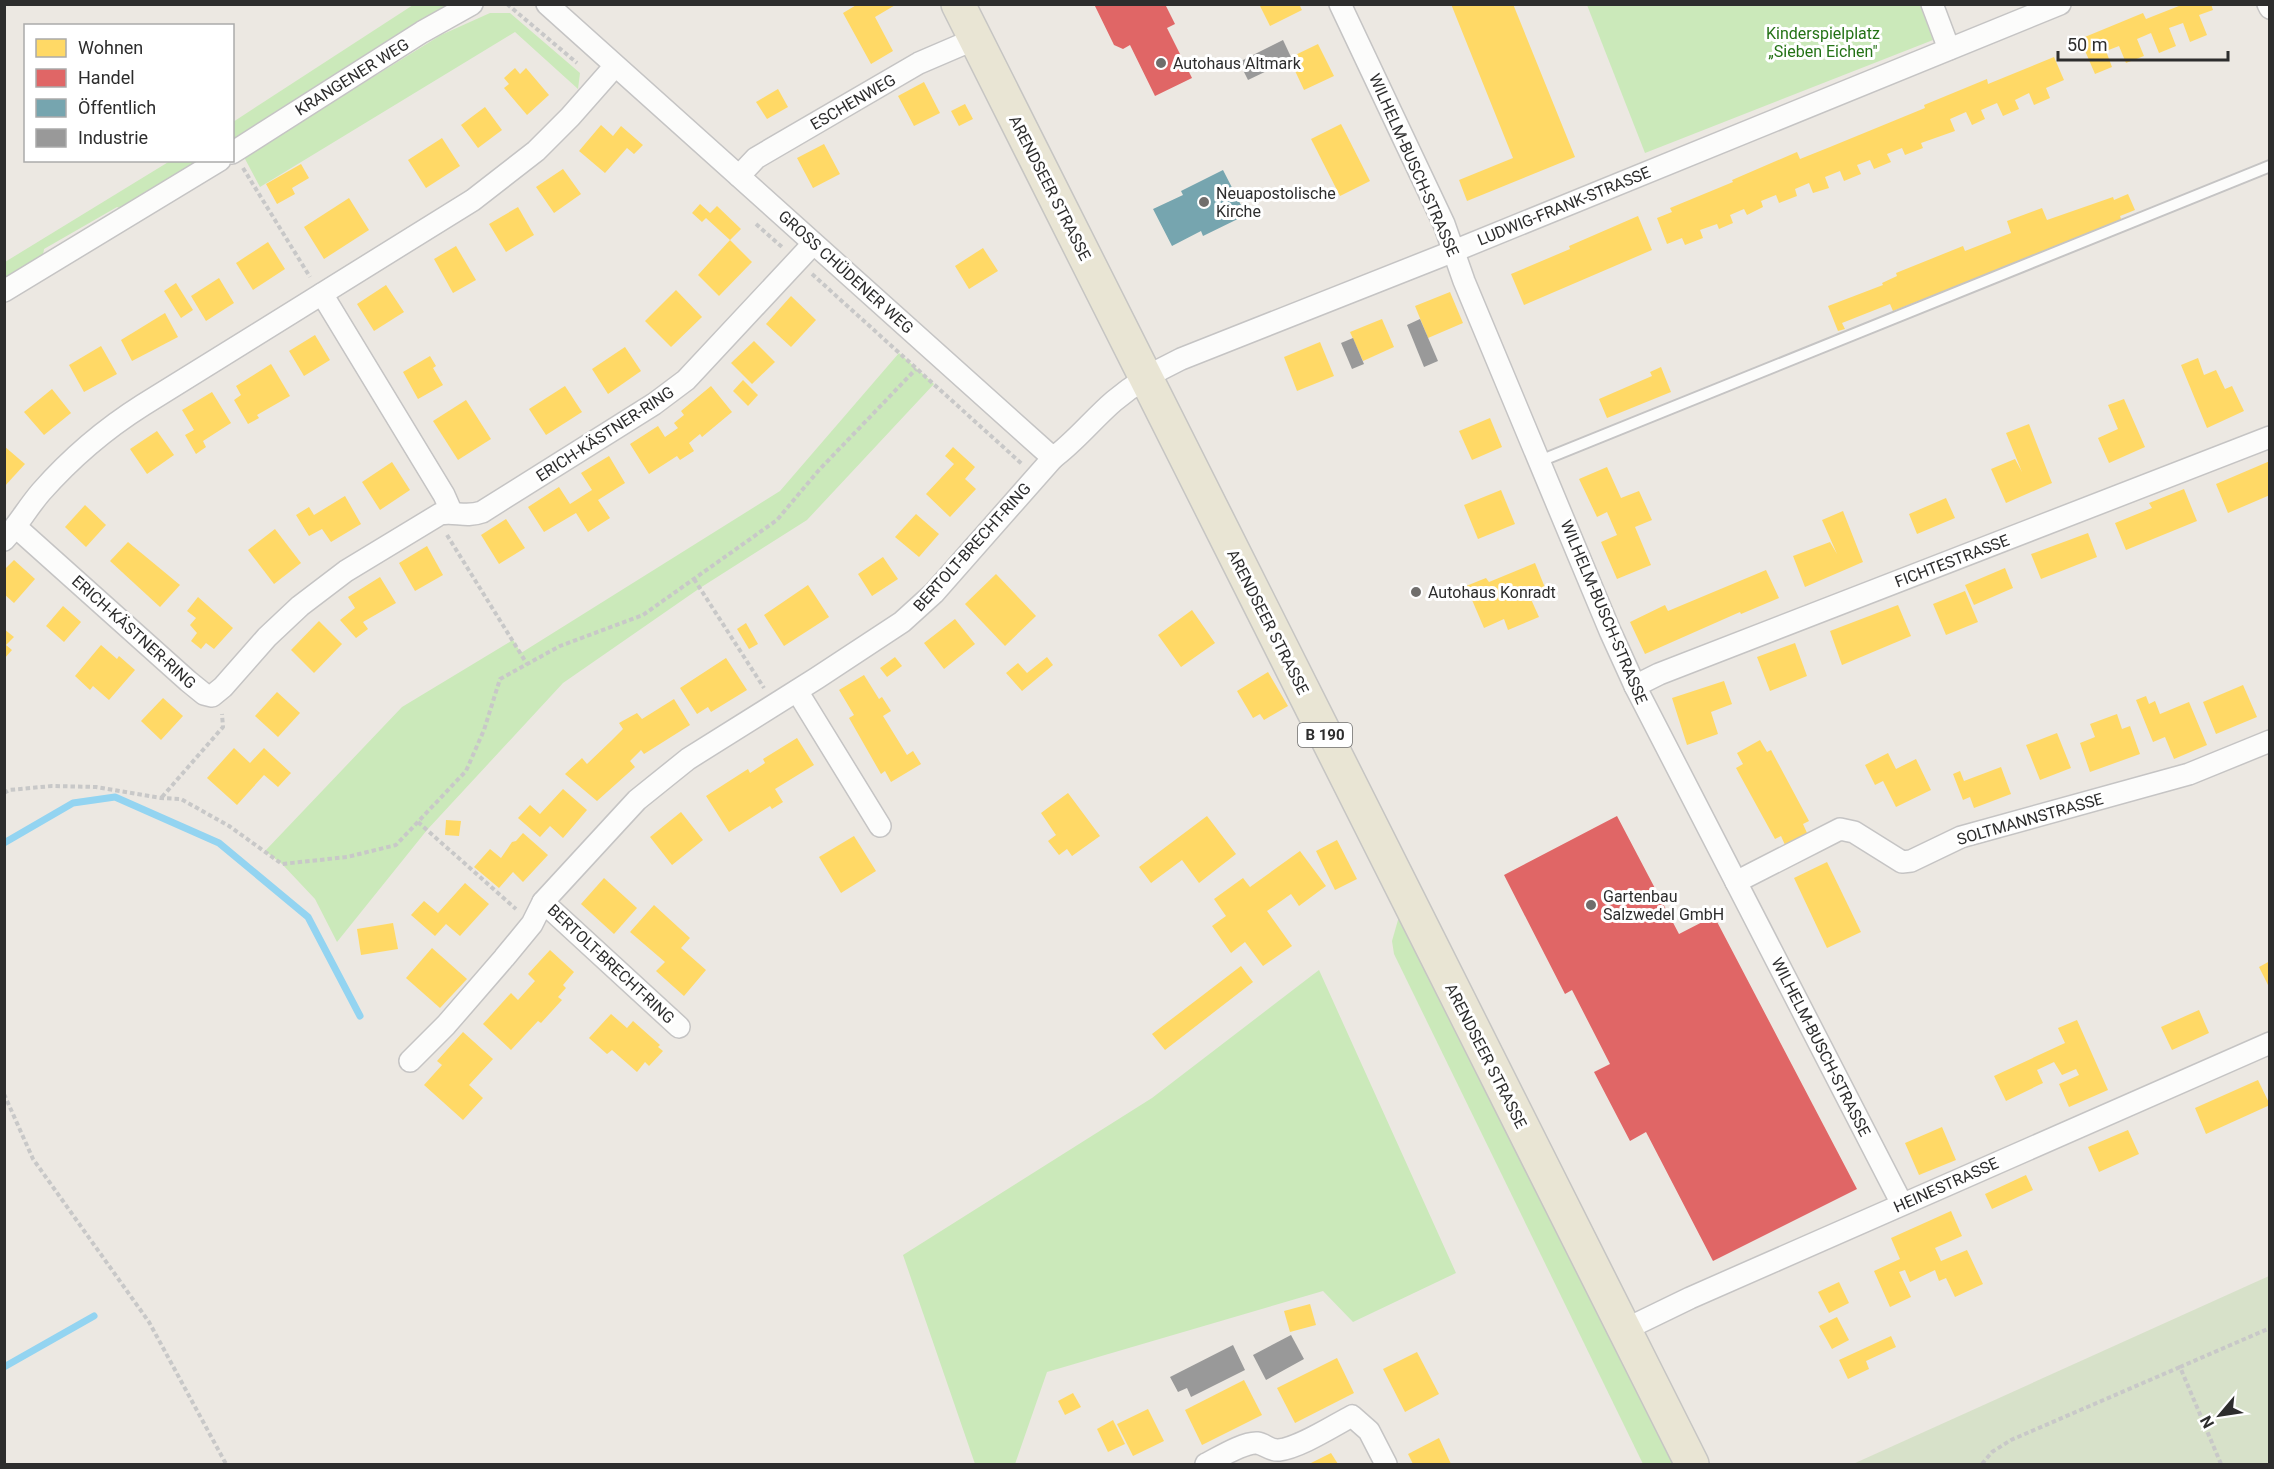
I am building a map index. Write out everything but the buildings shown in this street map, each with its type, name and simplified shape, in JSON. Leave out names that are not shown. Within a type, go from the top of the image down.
[{"type":"main road","name":"ARENDSEER STRASSE","points":[[958,4],[1692,1464]]},
{"type":"street","name":"KRANGENER WEG","points":[[234,152],[422,32],[472,4]]},
{"type":"street","name":"GROSS CHÜDENER WEG","points":[[548,4],[1053,458]]},
{"type":"street","name":"WILHELM-BUSCH-STRASSE","points":[[1340,4],[1444,224],[1464,281],[1635,686],[1902,1204]]},
{"type":"street","points":[[1932,4],[1949,49]]},
{"type":"street","name":"LUDWIG-FRANK-STRASSE","points":[[1146,379],[1187,356],[1454,251],[2060,4]]},
{"type":"street","name":"ESCHENWEG","points":[[739,176],[756,158],[919,63],[975,39]]},
{"type":"street","name":"ERICH-KÄSTNER-RING","points":[[615,66],[552,136],[496,183],[448,216],[143,405],[107,430],[42,491],[10,533],[204,694],[212,696],[218,693],[267,637],[300,606],[346,572],[444,514],[471,516],[482,513],[654,404],[686,380],[813,244]]},
{"type":"street","points":[[4,291],[217,162]]},
{"type":"street","points":[[322,294],[444,495],[444,514]]},
{"type":"street","points":[[1053,458],[1073,443],[1114,401],[1146,379]]},
{"type":"street","name":"FICHTESTRASSE","points":[[1635,686],[1670,670],[2270,437]]},
{"type":"street","name":"BERTOLT-BRECHT-RING","points":[[410,1061],[453,1017],[532,924],[543,902],[637,800],[688,759],[888,633],[916,610],[1053,458]]},
{"type":"street","points":[[797,691],[880,826]]},
{"type":"street","name":"SOLTMANNSTRASSE","points":[[1736,882],[1840,830],[1854,832],[1902,862],[1911,861],[1961,837],[2189,774],[2270,741]]},
{"type":"street","name":"BERTOLT-BRECHT-RING","points":[[543,902],[680,1027]]},
{"type":"street","name":"HEINESTRASSE","points":[[1624,1330],[1690,1298],[2270,1043]]},
{"type":"street","points":[[1206,1464],[1250,1443],[1260,1443],[1270,1449],[1278,1450],[1291,1447],[1352,1416],[1370,1431],[1386,1464]]},
{"type":"lane","points":[[1540,461],[2270,166]]},
{"type":"path","points":[[507,4],[600,82]]},
{"type":"path","points":[[234,155],[322,294]]},
{"type":"path","points":[[754,222],[1036,477]]},
{"type":"path","points":[[4,793],[9,789],[52,786],[96,787],[161,798],[181,799],[205,811],[282,864],[347,857],[396,845],[466,771],[484,730],[500,679],[560,646],[643,615],[777,520],[819,470],[916,369]]},
{"type":"path","points":[[444,514],[527,664]]},
{"type":"path","points":[[694,579],[774,704]]},
{"type":"path","points":[[161,798],[223,727],[223,717],[212,696]]},
{"type":"path","points":[[418,822],[532,924]]},
{"type":"path","points":[[4,1094],[33,1159],[149,1322],[226,1464]]},
{"type":"path","points":[[1982,1464],[1992,1452],[2011,1440],[2270,1328]]},
{"type":"path","points":[[2180,1367],[2221,1464]]},
{"type":"green space","points":[[413,5],[451,5],[234,142],[234,121]]},
{"type":"green space","name":"Kinderspielplatz „Sieben Eichen\"","points":[[1587,5],[1920,5],[1933,40],[1645,153]]},
{"type":"green space","points":[[490,13],[510,13],[580,73],[578,89],[515,32],[260,187],[244,157],[441,35]]},
{"type":"green space","points":[[168,162],[202,162],[124,210],[117,207],[44,249],[42,261],[5,285],[5,262]]},
{"type":"green space","points":[[899,353],[934,384],[807,520],[700,588],[563,683],[427,830],[337,942],[315,899],[282,864],[265,851],[402,707],[513,640],[521,653],[780,491]]},
{"type":"green space","points":[[1400,913],[1680,1464],[1643,1464],[1394,954],[1392,941]]},
{"type":"green space","points":[[1319,970],[1456,1273],[1353,1322],[1323,1291],[1047,1372],[1015,1464],[975,1464],[903,1255],[1152,1098]]},
{"type":"green space","points":[[2269,1276],[2269,1464],[1853,1464]]},
{"type":"waterway","points":[[4,843],[73,803],[115,797],[219,843],[308,917],[360,1016]]},
{"type":"waterway","points":[[4,1367],[94,1316]]},
{"type":"place","name":"Autohaus Altmark","points":[[1161,63]]},
{"type":"place","name":"Neuapostolische Kirche","points":[[1204,202]]},
{"type":"place","name":"Autohaus Konradt","points":[[1416,592]]},
{"type":"place","name":"Gartenbau Salzwedel GmbH","points":[[1591,905]]}]
